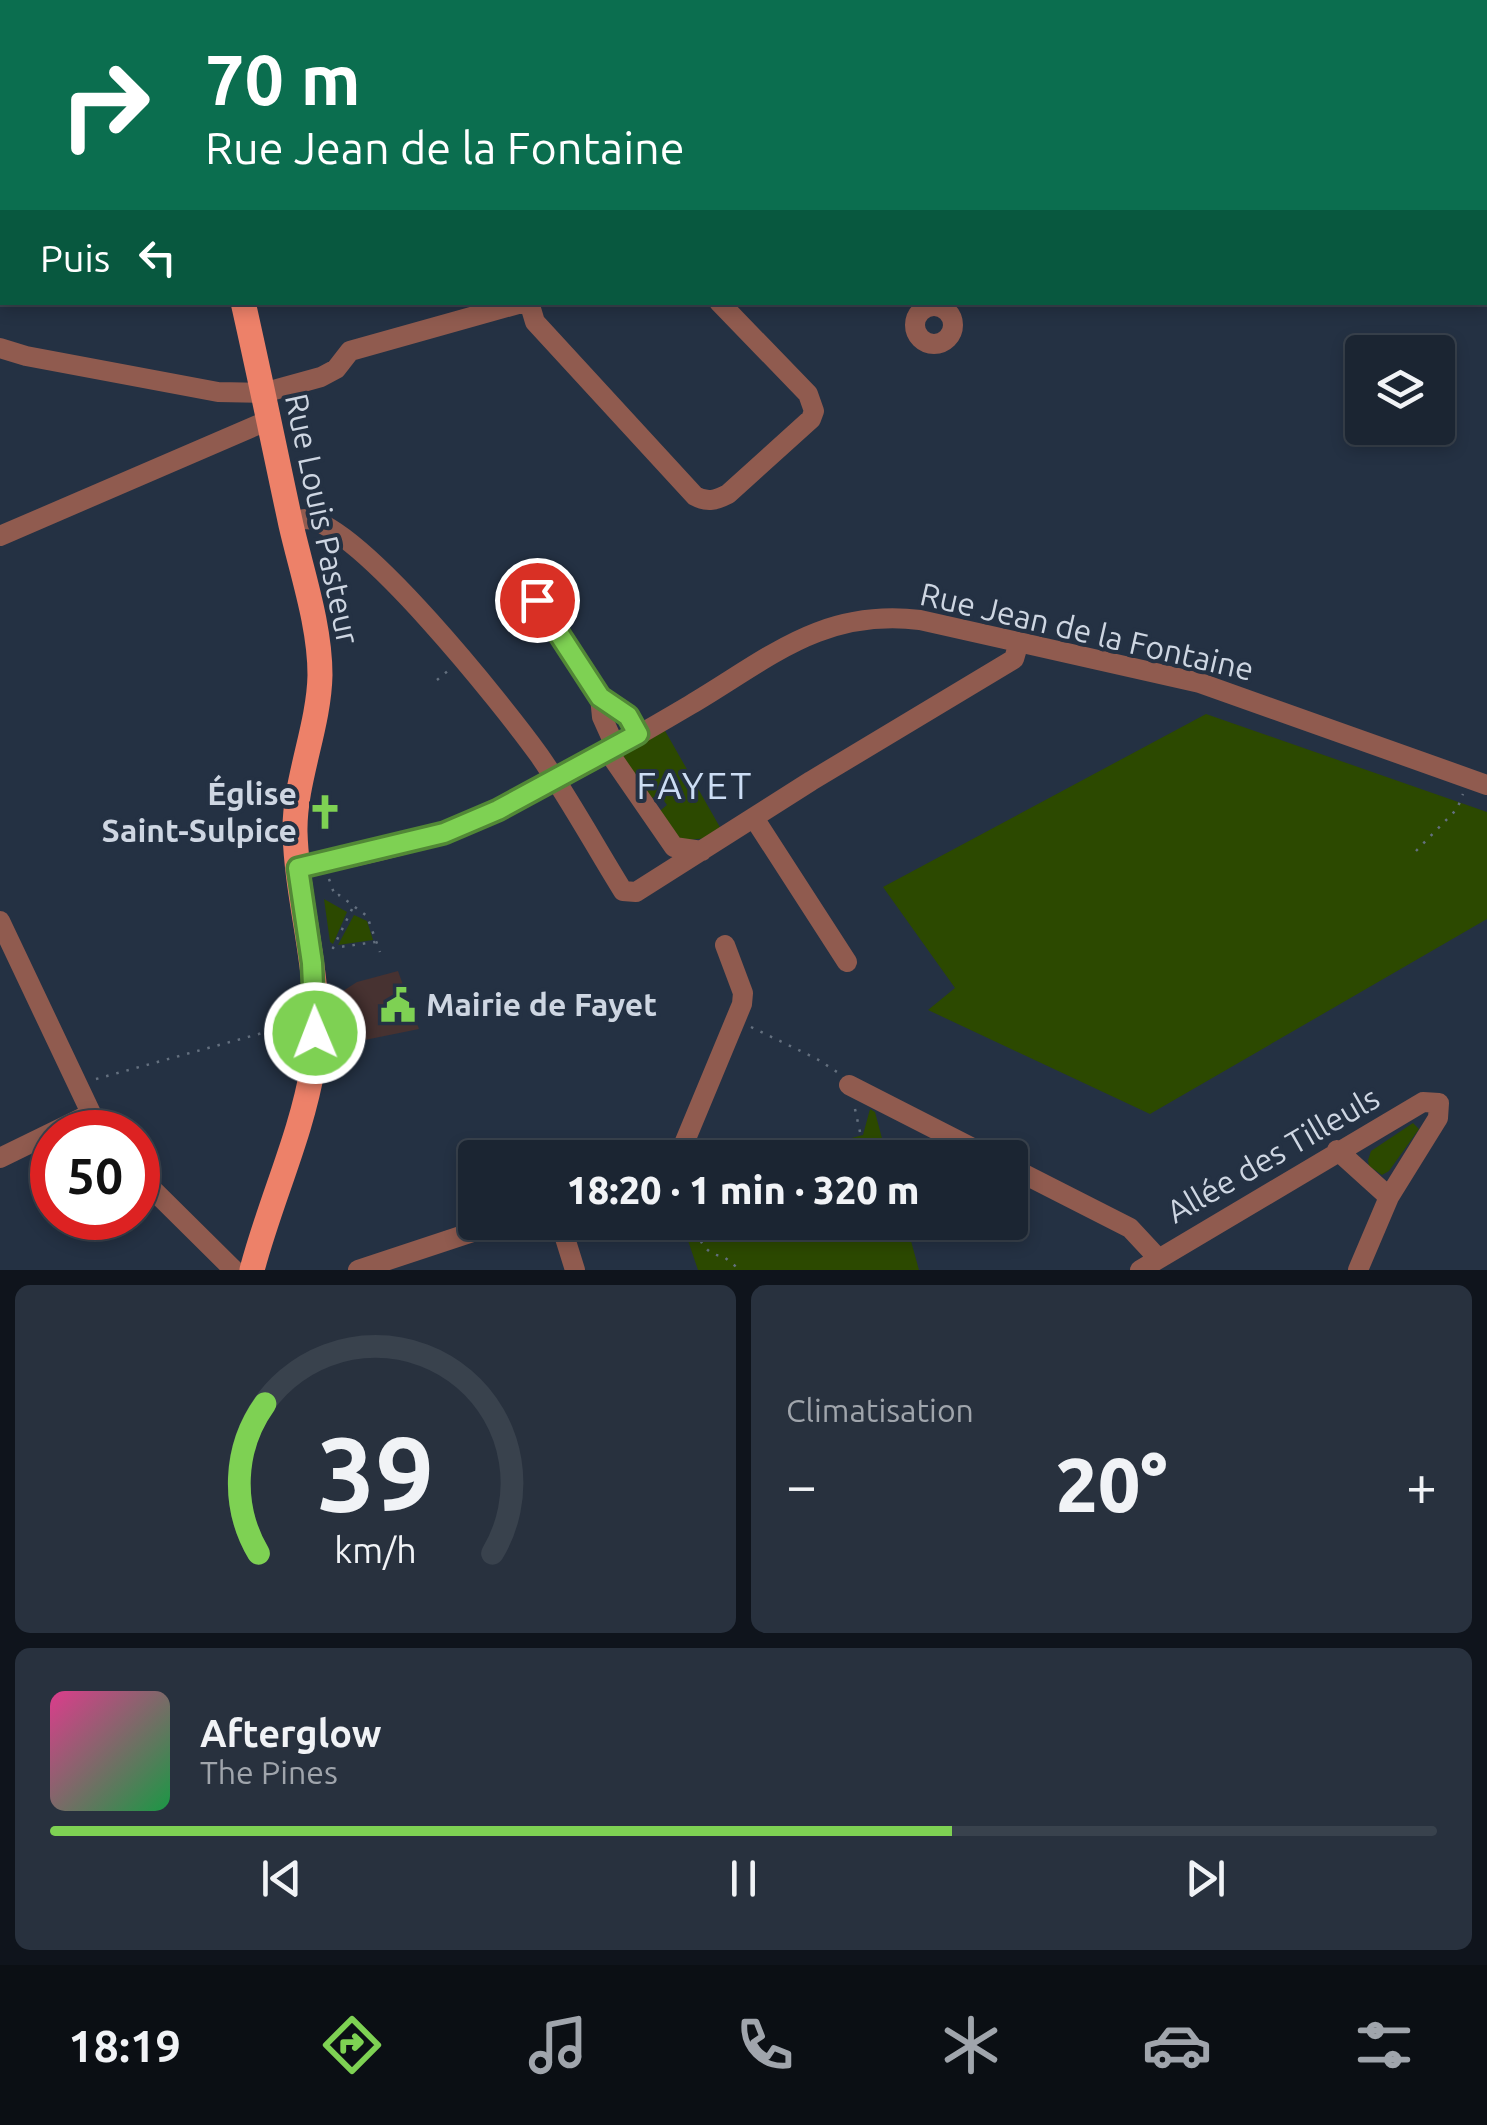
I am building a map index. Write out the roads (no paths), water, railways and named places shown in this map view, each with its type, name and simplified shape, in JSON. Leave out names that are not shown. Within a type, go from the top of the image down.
[{"type":"main road","name":"Rue Louis Pasteur","points":[[244,305],[308,592],[320,670],[313,734],[294,827],[312,963],[314,1054],[306,1100],[252,1270]]},
{"type":"street","points":[[0,348],[218,392],[263,393],[320,378],[336,369],[350,351],[516,305]]},
{"type":"street","points":[[528,305],[535,322],[695,496],[705,501],[728,494],[814,412],[808,394],[722,305]]},
{"type":"street","points":[[0,536],[269,420]]},
{"type":"street","points":[[291,523],[306,519],[330,528],[410,596],[451,658],[540,756],[623,891],[636,892],[1014,659],[1019,642]]},
{"type":"street","points":[[537,600],[600,697],[628,716],[638,734]]},
{"type":"street","name":"Rue Jean de la Fontaine","points":[[298,868],[444,833],[554,781],[788,643],[834,625],[892,616],[1200,683],[1478,782]]},
{"type":"street","points":[[600,697],[611,748],[674,847],[702,850]]},
{"type":"street","points":[[754,818],[847,962]]},
{"type":"street","points":[[0,921],[89,1110]]},
{"type":"street","points":[[686,1140],[736,1020],[743,994],[726,945]]},
{"type":"street","points":[[850,1085],[957,1140]]},
{"type":"street","name":"Allée des Tilleuls","points":[[1149,1264],[1423,1102],[1439,1103],[1438,1118],[1389,1197]]},
{"type":"street","points":[[0,1158],[30,1147]]},
{"type":"street","points":[[1337,1150],[1389,1197],[1358,1270]]},
{"type":"street","points":[[1028,1176],[1130,1228],[1149,1264]]},
{"type":"street","points":[[160,1197],[234,1270]]},
{"type":"street","points":[[358,1270],[458,1237]]},
{"type":"street","points":[[566,1240],[575,1270]]},
{"type":"place","name":"Église Saint-Sulpice","points":[[325,812]]},
{"type":"place","name":"Mairie de Fayet","points":[[398,1005]]},
{"type":"district","name":"FAYET","points":[[695,786]]}]
